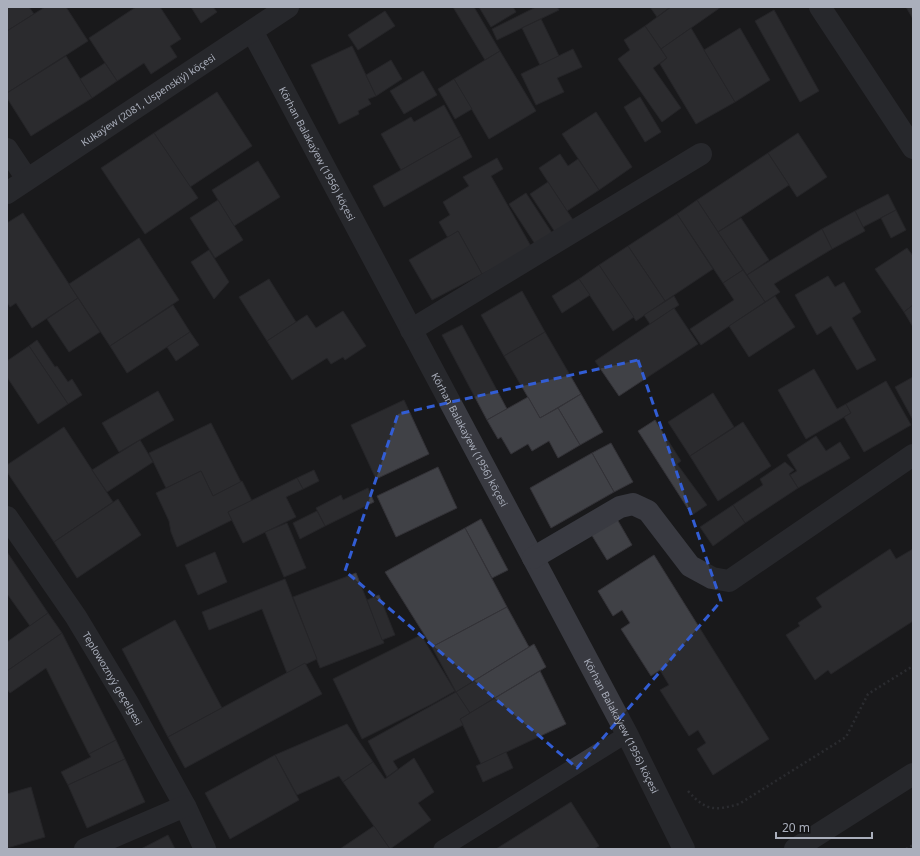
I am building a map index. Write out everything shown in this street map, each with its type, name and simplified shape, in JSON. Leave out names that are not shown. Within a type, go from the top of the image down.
[{"type":"street","name":"Kukaýew (2081, Uspenskiý) köçesi","points":[[7,193],[288,7]]},
{"type":"street","points":[[820,7],[913,148]]},
{"type":"street","name":"Körhan Balakaýew (1956) köçesi","points":[[252,31],[627,734],[684,849]]},
{"type":"street","points":[[7,149],[26,179]]},
{"type":"street","points":[[411,330],[701,154]]},
{"type":"street","points":[[533,558],[620,507],[633,504],[648,511],[690,566],[712,578],[729,581],[913,455]]},
{"type":"street","name":"Teplowoznyý geçelgesi","points":[[7,517],[76,617],[129,705],[185,806],[205,849]]},
{"type":"street","points":[[795,849],[913,774]]},
{"type":"street","points":[[85,849],[185,806]]},
{"type":"lane","points":[[442,849],[627,734]]},
{"type":"path","points":[[685,785],[700,804],[711,809],[724,808],[739,804],[846,737],[868,694],[913,666]]},
{"type":"path","points":[[906,849],[913,845]]},
{"type":"highlighted area","points":[[638,360],[721,601],[577,768],[345,571],[398,414]]},
{"type":"building","points":[[7,7],[29,7],[34,14],[7,31]]},
{"type":"building","points":[[45,7],[66,7],[88,41],[7,93],[7,31]]},
{"type":"building","points":[[136,7],[160,7],[181,39],[170,46],[177,57],[151,74],[144,63],[117,81],[89,38]]},
{"type":"building","points":[[191,7],[213,7],[217,12],[201,23]]},
{"type":"building","points":[[453,7],[474,7],[500,51],[485,60]]},
{"type":"building","points":[[479,7],[513,7],[516,12],[491,27]]},
{"type":"building","points":[[536,7],[557,7],[559,10],[497,40],[492,29]]},
{"type":"building","points":[[650,7],[668,7],[669,8],[657,17]]},
{"type":"building","points":[[671,7],[721,7],[661,49],[645,26]]},
{"type":"building","points":[[906,7],[913,7],[913,19]]},
{"type":"building","points":[[774,10],[819,91],[800,102],[755,21]]},
{"type":"building","points":[[385,11],[395,26],[358,50],[348,35]]},
{"type":"building","points":[[541,19],[559,56],[540,65],[522,28]]},
{"type":"building","points":[[645,26],[667,58],[653,68],[681,108],[662,122],[618,59],[630,50],[624,40]]},
{"type":"building","points":[[691,28],[735,102],[696,124],[660,64],[667,58],[661,49]]},
{"type":"building","points":[[740,28],[770,80],[735,102],[704,50]]},
{"type":"building","points":[[352,46],[376,96],[368,99],[371,104],[358,111],[359,114],[339,124],[311,65]]},
{"type":"building","points":[[573,49],[582,67],[557,78],[564,92],[536,105],[521,74]]},
{"type":"building","points":[[500,51],[536,111],[489,139],[454,79]]},
{"type":"building","points":[[66,56],[92,98],[31,136],[7,98],[7,93]]},
{"type":"building","points":[[391,60],[402,79],[376,96],[366,75]]},
{"type":"building","points":[[105,63],[117,81],[92,98],[80,79]]},
{"type":"building","points":[[423,71],[437,95],[404,114],[390,91]]},
{"type":"building","points":[[454,79],[472,109],[455,119],[438,89]]},
{"type":"building","points":[[217,92],[252,146],[190,187],[154,133]]},
{"type":"building","points":[[640,97],[661,132],[645,142],[624,107]]},
{"type":"building","points":[[444,105],[461,136],[401,170],[381,134],[411,117],[414,122]]},
{"type":"building","points":[[596,112],[632,167],[599,190],[562,134]]},
{"type":"building","points":[[154,133],[198,198],[145,234],[101,168]]},
{"type":"building","points":[[798,133],[827,177],[797,197],[768,153]]},
{"type":"building","points":[[461,136],[472,157],[384,207],[373,186]]},
{"type":"building","points":[[768,153],[789,185],[718,232],[697,200]]},
{"type":"building","points":[[560,154],[568,166],[578,159],[599,190],[567,211],[539,168]]},
{"type":"building","points":[[497,158],[503,169],[491,176],[532,248],[482,274],[458,231],[448,238],[439,222],[450,215],[443,202],[469,186],[463,177]]},
{"type":"building","points":[[258,161],[280,197],[234,226],[212,190]]},
{"type":"building","points":[[548,182],[575,223],[557,235],[530,194]]},
{"type":"building","points":[[526,193],[554,236],[537,247],[509,204]]},
{"type":"building","points":[[888,194],[896,210],[863,227],[855,211]]},
{"type":"building","points":[[218,200],[243,240],[215,258],[190,218]]},
{"type":"building","points":[[697,200],[743,270],[723,283],[677,214]]},
{"type":"building","points":[[896,210],[906,230],[891,238],[881,218]]},
{"type":"building","points":[[855,211],[865,231],[832,249],[822,229]]},
{"type":"building","points":[[23,213],[78,298],[32,328],[16,303],[10,307],[7,302],[7,223]]},
{"type":"building","points":[[677,214],[713,269],[665,301],[628,246]]},
{"type":"building","points":[[741,218],[769,260],[747,275],[718,232]]},
{"type":"building","points":[[822,229],[832,249],[774,284],[780,292],[765,302],[747,275]]},
{"type":"building","points":[[458,231],[482,274],[432,300],[409,260]]},
{"type":"building","points":[[139,238],[179,300],[110,346],[69,284]]},
{"type":"building","points":[[628,246],[665,301],[636,321],[599,265]]},
{"type":"building","points":[[907,248],[913,256],[913,305],[904,312],[875,269]]},
{"type":"building","points":[[209,250],[229,282],[214,299],[191,262]]},
{"type":"building","points":[[599,265],[634,317],[613,331],[579,279]]},
{"type":"building","points":[[743,270],[765,302],[701,345],[690,329],[734,300],[723,283]]},
{"type":"building","points":[[828,276],[835,287],[844,282],[861,312],[852,318],[876,360],[857,370],[831,326],[817,335],[795,295]]},
{"type":"building","points":[[269,279],[296,322],[267,341],[239,297]]},
{"type":"building","points":[[579,279],[590,295],[562,313],[552,296]]},
{"type":"building","points":[[522,291],[545,332],[504,356],[481,315]]},
{"type":"building","points":[[674,296],[679,305],[650,324],[644,315]]},
{"type":"building","points":[[775,296],[795,327],[749,357],[729,326]]},
{"type":"building","points":[[78,298],[100,332],[69,352],[47,319]]},
{"type":"building","points":[[173,305],[190,332],[127,373],[110,346]]},
{"type":"building","points":[[913,305],[913,327],[904,312]]},
{"type":"building","points":[[674,308],[698,344],[619,396],[595,361]]},
{"type":"building","points":[[343,311],[366,346],[345,360],[343,357],[331,364],[327,358],[292,380],[267,341],[307,315],[316,328]]},
{"type":"building","points":[[462,325],[507,409],[487,420],[442,335]]},
{"type":"building","points":[[190,332],[199,345],[176,361],[167,347]]},
{"type":"building","points":[[545,332],[581,394],[540,418],[504,356]]},
{"type":"building","points":[[37,340],[55,367],[57,366],[68,382],[72,379],[82,395],[68,404],[29,346]]},
{"type":"building","points":[[29,346],[68,404],[38,424],[7,377],[7,361]]},
{"type":"building","points":[[814,369],[837,409],[846,404],[851,413],[806,439],[778,390]]},
{"type":"building","points":[[913,377],[913,420],[895,387]]},
{"type":"building","points":[[886,381],[911,425],[864,452],[844,417],[851,413],[846,404]]},
{"type":"building","points":[[158,391],[174,420],[119,452],[102,423]]},
{"type":"building","points":[[713,393],[734,427],[690,456],[668,422]]},
{"type":"building","points":[[581,394],[603,432],[580,445],[558,408]]},
{"type":"building","points":[[528,397],[540,418],[558,408],[580,445],[558,458],[549,441],[532,451],[528,444],[511,454],[501,437],[498,439],[487,420]]},
{"type":"building","points":[[404,400],[429,454],[376,479],[351,425]]},
{"type":"building","points":[[655,420],[681,461],[677,464],[707,505],[692,515],[638,431]]},
{"type":"building","points":[[743,422],[771,466],[718,501],[690,456]]},
{"type":"building","points":[[211,423],[241,482],[213,496],[201,471],[166,488],[149,453]]},
{"type":"building","points":[[64,427],[113,502],[54,542],[7,472],[7,465]]},
{"type":"building","points":[[816,436],[826,451],[840,442],[850,458],[798,488],[790,475],[797,471],[787,455]]},
{"type":"building","points":[[140,440],[153,462],[107,492],[92,470]]},
{"type":"building","points":[[611,443],[633,482],[614,492],[592,453]]},
{"type":"building","points":[[592,453],[614,492],[551,528],[530,488]]},
{"type":"building","points":[[785,462],[794,470],[789,474],[798,488],[745,523],[733,505],[763,485],[760,479]]},
{"type":"building","points":[[438,467],[457,508],[396,537],[377,496]]},
{"type":"building","points":[[314,470],[319,481],[303,489],[297,478]]},
{"type":"building","points":[[201,471],[213,496],[242,481],[252,501],[228,512],[232,520],[177,547],[171,532],[169,521],[156,493]]},
{"type":"building","points":[[297,478],[303,489],[286,497],[296,517],[243,543],[228,512]]},
{"type":"building","points":[[368,488],[374,502],[325,526],[316,508],[341,495],[343,500]]},
{"type":"building","points":[[118,499],[141,535],[77,578],[54,542]]},
{"type":"building","points":[[733,505],[745,523],[713,546],[700,527]]},
{"type":"building","points":[[317,511],[325,526],[300,539],[293,523]]},
{"type":"building","points":[[481,519],[508,570],[492,578],[465,528]]},
{"type":"building","points":[[617,519],[632,545],[607,560],[591,534]]},
{"type":"building","points":[[287,523],[306,568],[284,577],[265,532]]},
{"type":"building","points":[[465,528],[507,607],[432,647],[385,572]]},
{"type":"building","points":[[890,549],[896,559],[913,549],[913,621],[831,674],[828,670],[815,680],[786,635],[800,626],[798,623],[822,607],[816,598]]},
{"type":"building","points":[[7,552],[48,613],[30,626],[8,595],[7,596]]},
{"type":"building","points":[[215,552],[227,582],[198,595],[185,565]]},
{"type":"building","points":[[654,555],[769,739],[713,775],[697,749],[706,743],[698,730],[689,736],[660,690],[669,685],[660,670],[651,676],[621,629],[630,623],[622,610],[613,616],[598,591]]},
{"type":"building","points":[[356,573],[384,643],[320,668],[293,597]]},
{"type":"building","points":[[285,579],[317,659],[287,673],[262,609],[209,630],[202,612]]},
{"type":"building","points":[[379,595],[395,635],[382,640],[367,600]]},
{"type":"building","points":[[507,607],[529,647],[456,692],[432,647]]},
{"type":"building","points":[[48,613],[62,633],[7,671],[7,642]]},
{"type":"building","points":[[175,620],[222,708],[168,737],[122,649]]},
{"type":"building","points":[[62,633],[116,740],[89,754],[46,668],[10,693],[7,689],[7,671]]},
{"type":"building","points":[[421,635],[455,691],[362,739],[333,679]]},
{"type":"building","points":[[534,644],[546,667],[470,713],[456,692]]},
{"type":"building","points":[[305,663],[322,694],[185,768],[168,737]]},
{"type":"building","points":[[540,671],[566,724],[481,764],[460,719]]},
{"type":"building","points":[[456,692],[470,713],[460,719],[463,725],[393,761],[398,769],[387,777],[368,741]]},
{"type":"building","points":[[347,724],[373,762],[343,782],[339,776],[297,795],[275,755]]},
{"type":"building","points":[[116,740],[125,759],[68,785],[61,772],[91,757],[89,754]]},
{"type":"building","points":[[506,752],[513,768],[483,782],[476,766]]},
{"type":"building","points":[[275,755],[299,800],[230,839],[205,793]]},
{"type":"building","points":[[414,758],[434,792],[418,803],[431,820],[390,849],[343,782],[373,762],[385,779]]},
{"type":"building","points":[[125,759],[145,802],[87,828],[68,785]]},
{"type":"building","points":[[31,787],[45,837],[7,848],[7,794]]},
{"type":"building","points":[[571,802],[599,846],[594,849],[496,849]]},
{"type":"building","points":[[374,826],[390,849],[340,849]]},
{"type":"building","points":[[168,835],[175,849],[141,849]]}]
